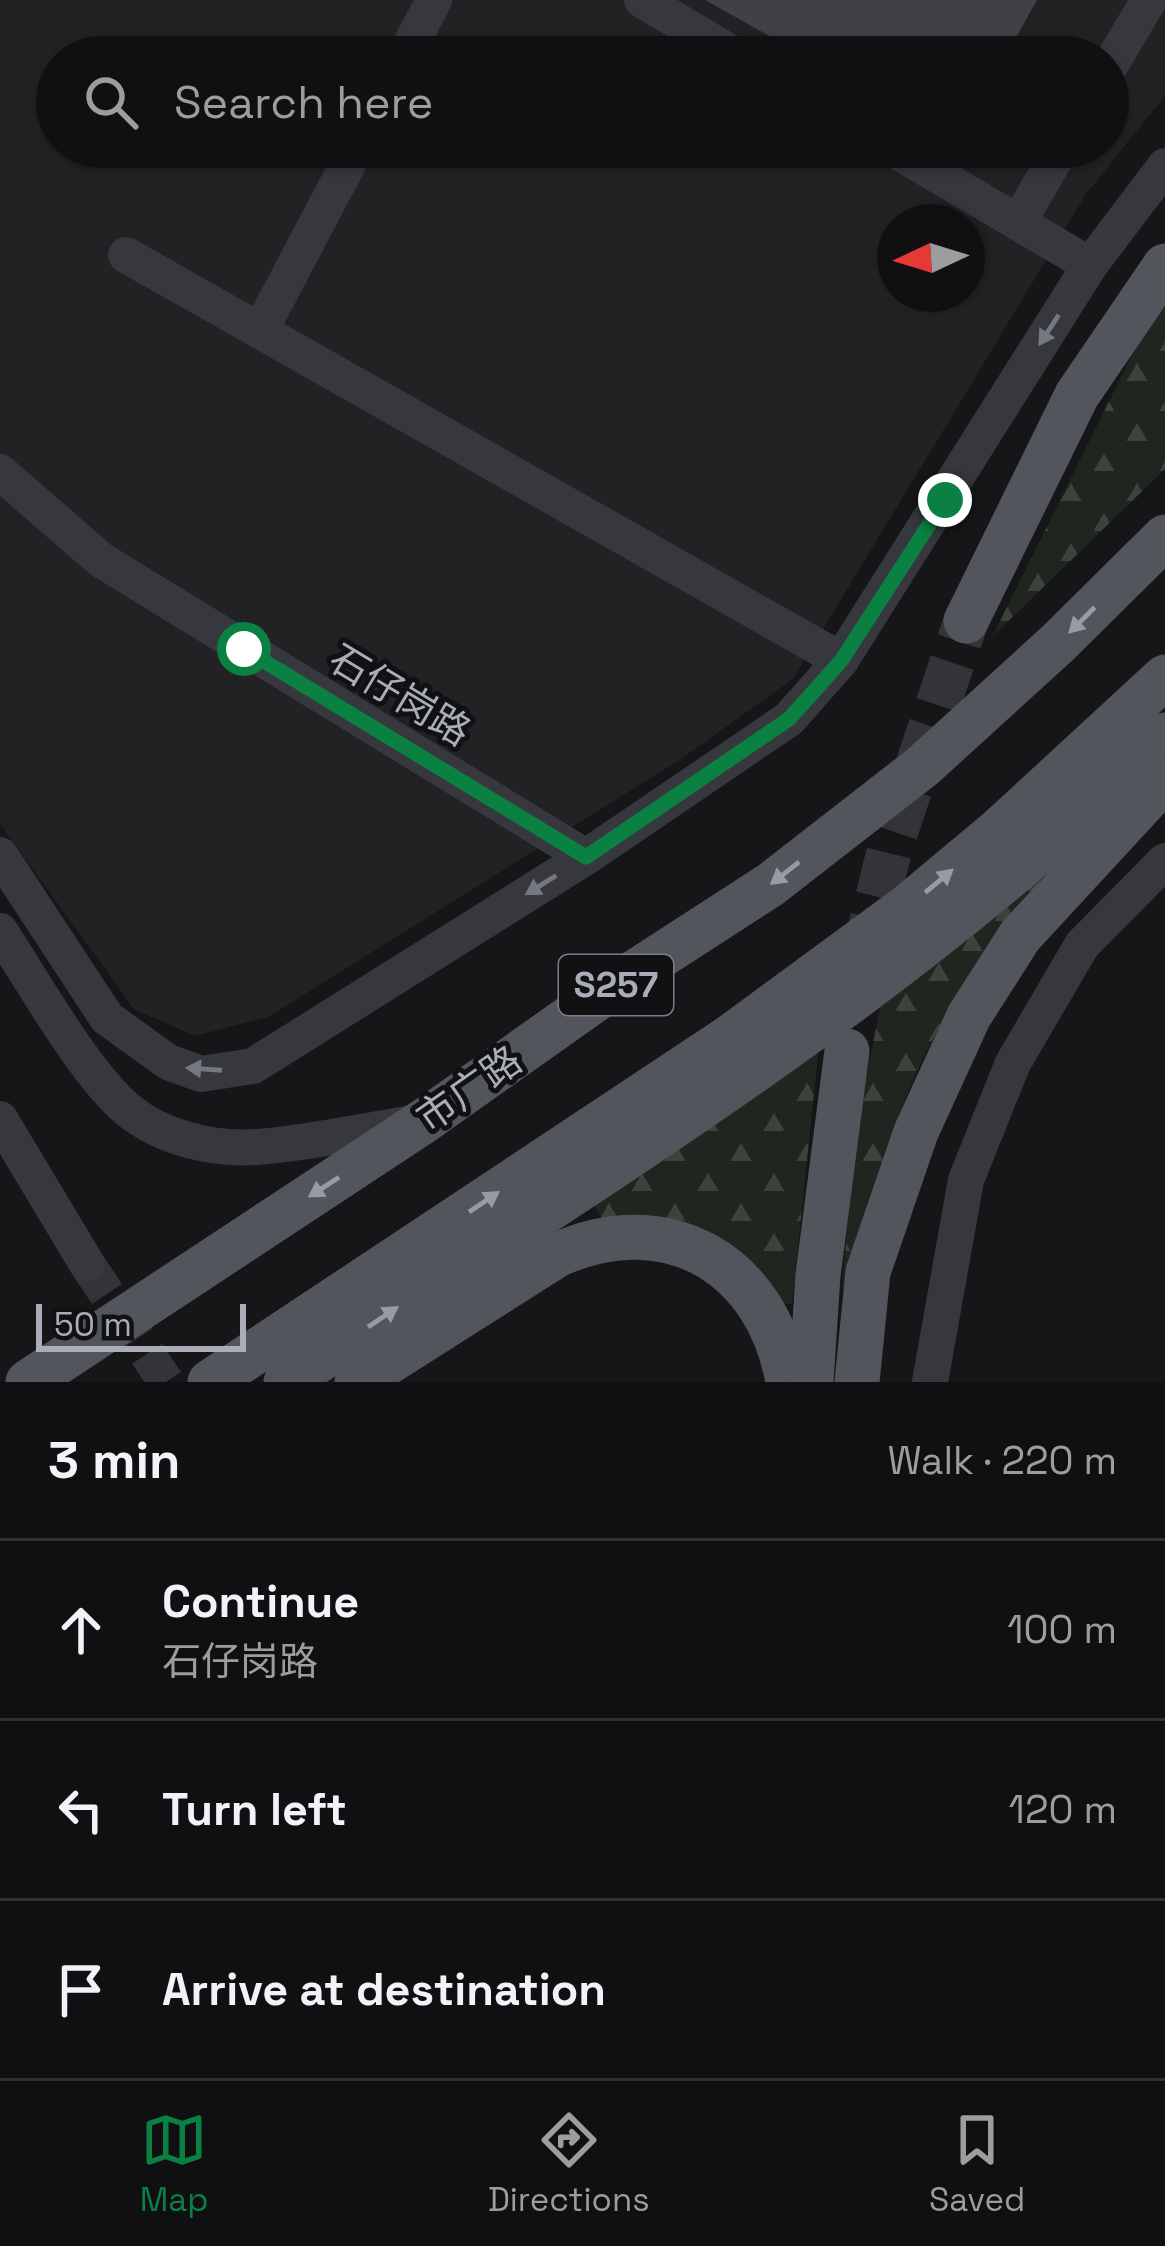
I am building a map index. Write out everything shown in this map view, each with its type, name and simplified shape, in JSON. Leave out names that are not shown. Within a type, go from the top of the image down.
[{"type":"main road","points":[[966,621],[1077,394],[1165,266]]},
{"type":"main road","name":"市广路","points":[[28,1382],[770,885],[906,779],[1058,643],[1165,538]]},
{"type":"main road","name":"S257","points":[[210,1382],[730,1037],[907,908],[1165,677]]},
{"type":"main road","points":[[286,1382],[765,1064],[1000,884],[1165,735]]},
{"type":"main road","points":[[857,1382],[868,1272],[916,1132],[969,1016],[1020,936],[1165,778]]},
{"type":"main road","points":[[811,1382],[826,1209],[847,1052]]},
{"type":"main road","points":[[357,1382],[557,1256],[586,1242],[646,1237],[685,1244],[741,1280],[772,1326],[788,1382]]},
{"type":"street","points":[[415,36],[434,0]]},
{"type":"street","points":[[642,0],[703,36]]},
{"type":"street","points":[[1128,36],[1149,0]]},
{"type":"street","points":[[0,855],[107,1018],[168,1062],[201,1074],[253,1066],[586,857],[789,719],[841,661],[1090,265],[1165,166]]},
{"type":"street","points":[[260,331],[346,168]]},
{"type":"street","points":[[925,168],[1090,265]]},
{"type":"street","points":[[1018,223],[1050,168]]},
{"type":"street","points":[[126,254],[841,661]]},
{"type":"street","name":"石仔岗路","points":[[0,472],[101,560],[586,857]]},
{"type":"street","points":[[930,1382],[966,1180],[1013,1063],[1082,945],[1165,861]]},
{"type":"street","points":[[0,931],[106,1088],[129,1111],[164,1132],[214,1147],[257,1147],[424,1121]]},
{"type":"street","points":[[0,1119],[87,1264]]},
{"type":"shaded area","points":[[0,0],[1165,0],[1165,96],[1129,141],[1129,36],[36,36],[36,168],[1107,168],[1086,194],[793,679],[681,759],[268,1017],[195,1036],[134,1009],[0,824]]},
{"type":"green space","points":[[1165,307],[1165,469],[992,637],[1139,341]]},
{"type":"green space","points":[[1089,819],[991,947],[939,1028],[897,1123],[849,1289],[842,1288],[855,1136],[883,992]]},
{"type":"green space","points":[[819,1045],[792,1304],[778,1303],[604,1222],[593,1203]]},
{"type":"building","points":[[705,0],[1037,0],[1017,36],[769,36]]},
{"type":"tunnel","points":[[862,962],[890,848],[966,621]]},
{"type":"tunnel","points":[[87,1264],[166,1382]]},
{"type":"route","points":[[244,649],[586,857],[789,719],[841,661],[945,500]]}]
